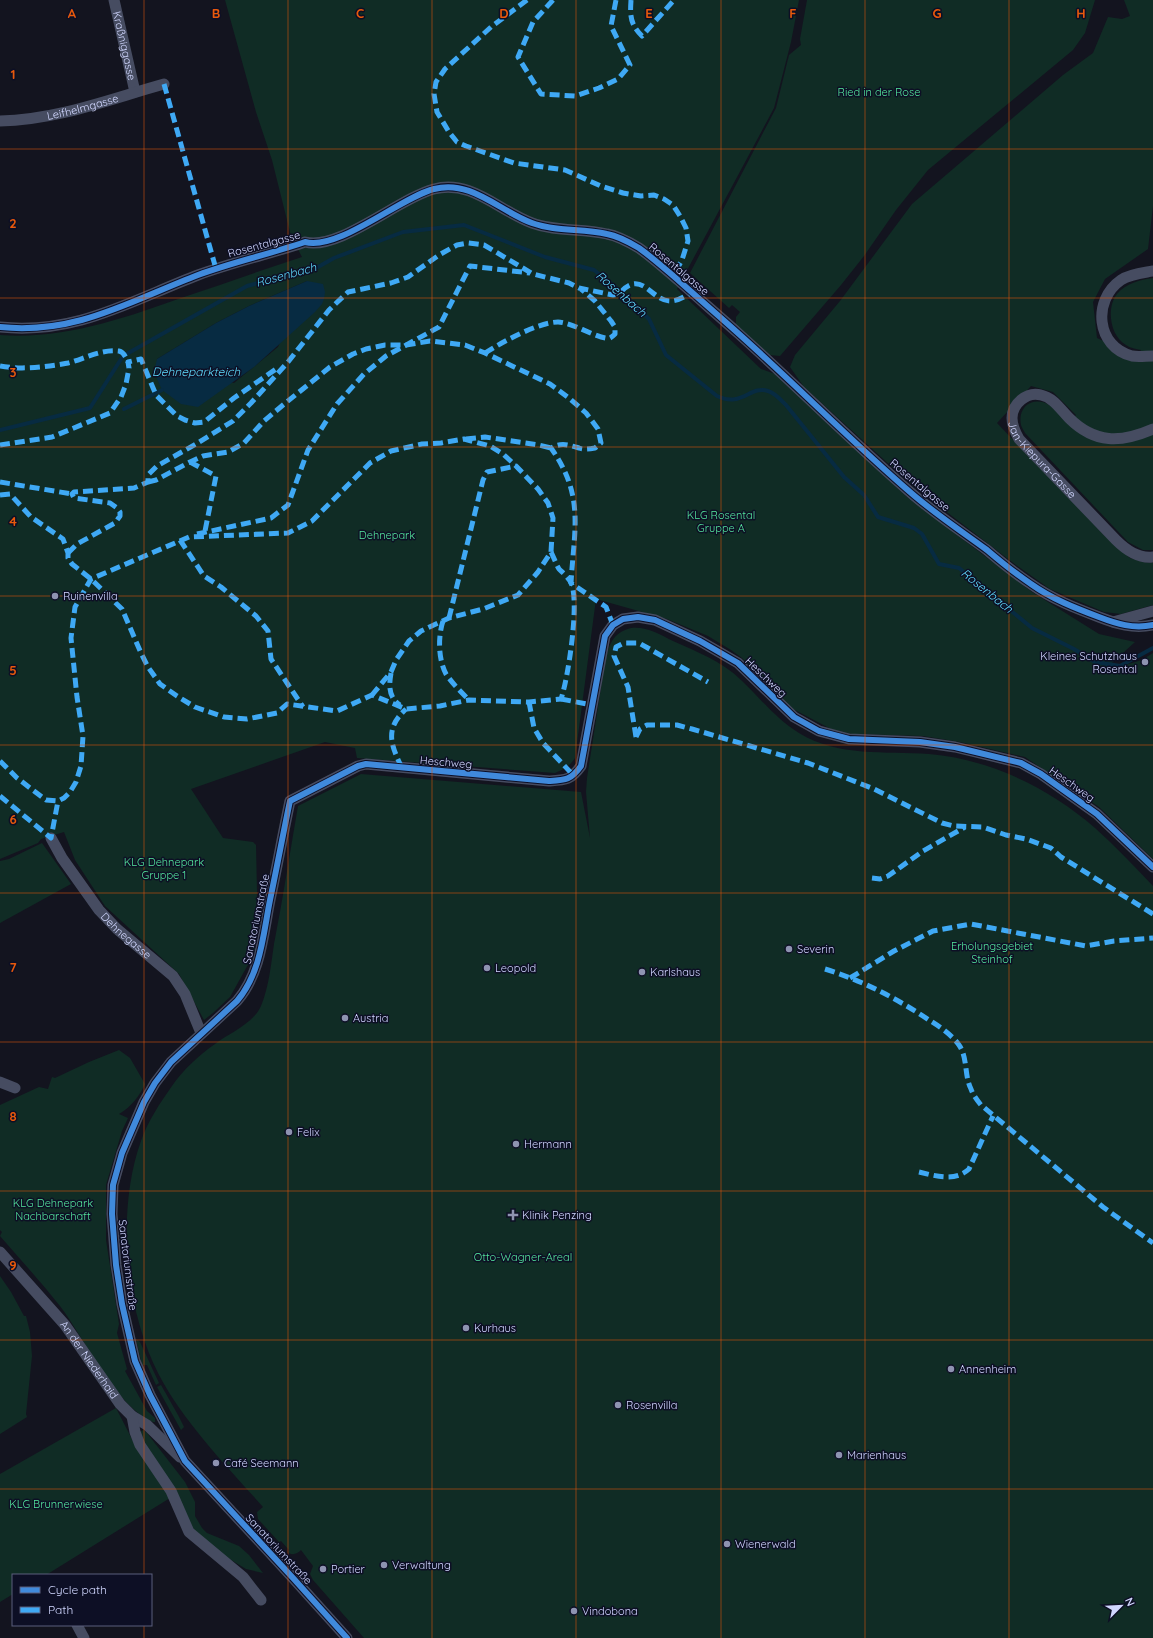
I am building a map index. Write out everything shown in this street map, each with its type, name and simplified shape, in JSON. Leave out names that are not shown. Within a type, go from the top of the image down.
[{"type":"street","name":"Kraßniggasse","points":[[114,0],[135,92]]},
{"type":"street","name":"Leifhelmgasse","points":[[0,121],[71,112],[164,84]]},
{"type":"street","name":"Rosentalgasse","points":[[0,328],[38,329],[70,324],[100,315],[216,269],[305,242],[314,244],[347,233],[430,190],[448,186],[470,190],[505,211],[534,224],[609,234],[638,248],[677,279],[777,368],[851,438],[916,496],[1031,584],[1076,609],[1112,622],[1133,627],[1153,626]]},
{"type":"street","points":[[1153,271],[1137,274],[1120,280],[1106,298],[1101,318],[1106,336],[1117,348],[1130,355],[1153,356]]},
{"type":"street","name":"Jan-Kiepura-Gasse","points":[[1153,429],[1132,438],[1112,440],[1102,438],[1093,435],[1080,427],[1070,419],[1053,400],[1039,394],[1030,395],[1020,401],[1014,410],[1012,418],[1013,425],[1019,438],[1116,540],[1133,553],[1140,556],[1153,557]]},
{"type":"street","points":[[1112,622],[1153,611]]},
{"type":"street","name":"Heschweg","points":[[402,768],[549,781],[563,780],[574,776],[581,766],[605,636],[617,622],[630,617],[638,617],[655,620],[720,651],[738,663],[794,717],[824,733],[849,739],[920,742],[955,747],[1021,763],[1041,774],[1097,814],[1153,867]]},
{"type":"street","name":"Sanatoriumstraße","points":[[346,1638],[185,1461],[150,1395],[135,1361],[122,1304],[116,1265],[112,1214],[113,1185],[122,1153],[144,1102],[155,1083],[171,1062],[237,1001],[245,992],[252,980],[261,950],[290,801],[358,766],[376,764],[402,768]]},
{"type":"street","name":"Dehnegasse","points":[[50,838],[62,858],[99,910],[117,928],[173,976],[185,994],[201,1033]]},
{"type":"street","points":[[0,1082],[15,1088]]},
{"type":"street","name":"An der Niederhaid","points":[[0,1252],[65,1325],[120,1404],[132,1416],[147,1425],[185,1461]]},
{"type":"street","points":[[132,1416],[135,1432],[140,1445],[171,1491],[189,1532],[243,1576],[262,1600]]},
{"type":"street","points":[[78,1626],[84,1638]]},
{"type":"green space","points":[[225,0],[799,0],[791,42],[774,108],[677,289],[761,369],[775,374],[907,497],[1032,592],[1099,634],[1135,642],[1102,672],[1142,660],[1153,653],[1153,859],[1099,807],[1025,757],[960,742],[923,736],[852,734],[831,729],[793,709],[742,658],[708,636],[667,619],[596,599],[575,758],[569,765],[558,772],[555,773],[357,758],[355,748],[325,742],[191,789],[223,838],[253,842],[256,845],[257,892],[255,952],[230,997],[204,1020],[179,974],[105,906],[75,860],[64,832],[41,839],[38,843],[0,859],[0,335],[24,336],[47,334],[94,326],[116,320],[302,257],[291,236],[272,160],[256,112]],"holes":[[[307,281],[278,347],[234,383],[157,359],[216,323],[249,306]]]},
{"type":"green space","name":"Ried in der Rose","points":[[807,0],[1095,0],[1085,33],[1073,50],[928,170],[896,210],[864,256],[841,285],[780,356],[770,355],[736,327],[736,317],[740,312],[732,305],[729,308],[690,273],[776,108],[789,55],[801,45],[800,39]]},
{"type":"green space","points":[[1124,0],[1153,0],[1153,206],[1148,249],[1105,279],[1093,302],[1097,338],[1137,357],[1141,350],[1128,346],[1121,341],[1113,329],[1111,321],[1112,307],[1117,294],[1125,287],[1138,281],[1153,278],[1153,550],[1143,550],[1128,542],[1025,433],[1021,425],[1020,418],[1025,407],[1033,402],[1045,403],[1051,406],[1069,424],[1076,415],[1053,392],[1031,386],[997,423],[1104,535],[1130,558],[1153,563],[1153,605],[1121,614],[1104,612],[1050,589],[1016,565],[914,487],[804,387],[790,367],[795,355],[840,301],[912,204],[1063,75],[1093,53],[1108,17],[1122,19],[1130,16]]},
{"type":"green space","name":"Otto-Wagner-Areal","points":[[631,628],[642,628],[652,631],[700,653],[726,667],[783,721],[799,733],[814,741],[830,746],[862,751],[929,754],[952,757],[996,769],[1039,788],[1059,800],[1095,828],[1153,886],[1153,1638],[364,1638],[313,1580],[310,1574],[313,1566],[301,1550],[294,1554],[288,1552],[289,1550],[281,1541],[279,1542],[258,1519],[257,1512],[263,1507],[207,1444],[169,1393],[159,1375],[147,1349],[138,1320],[128,1260],[128,1198],[133,1168],[147,1126],[176,1080],[203,1053],[247,1023],[261,1006],[269,975],[298,806],[361,774],[581,792],[590,838],[586,792],[587,778],[605,662],[608,650],[615,636]]},
{"type":"green space","points":[[42,843],[71,884],[0,923],[0,861],[9,859]]},
{"type":"green space","name":"KLG Dehnepark Nachbarschaft","points":[[119,1050],[130,1058],[145,1084],[134,1101],[119,1114],[128,1118],[122,1131],[106,1185],[106,1240],[119,1324],[117,1333],[127,1369],[125,1371],[147,1411],[155,1418],[155,1422],[139,1414],[126,1402],[102,1371],[60,1306],[0,1236],[2,1232],[0,1230],[0,1105],[39,1087],[48,1089],[52,1077],[55,1078]]},
{"type":"green space","points":[[0,1276],[11,1292],[24,1316],[26,1316],[30,1332],[32,1356],[26,1414],[27,1417],[0,1434]]},
{"type":"green space","points":[[136,1339],[140,1342],[159,1383],[156,1385],[147,1365],[142,1365]]},
{"type":"green space","points":[[161,1385],[184,1427],[181,1430],[157,1387]]},
{"type":"green space","name":"KLG Brunnerwiese","points":[[116,1408],[137,1449],[170,1498],[48,1574],[12,1574],[12,1595],[0,1602],[0,1474]]},
{"type":"green space","points":[[143,1430],[147,1433],[185,1482],[195,1502],[195,1516],[202,1528],[207,1533],[239,1546],[249,1555],[263,1573],[246,1569],[213,1549],[195,1534],[144,1445],[140,1432]]},
{"type":"water","name":"Dehneparkteich","points":[[307,281],[323,284],[325,292],[322,304],[254,367],[198,407],[181,404],[162,390],[154,372],[157,359],[216,323],[249,306]]},
{"type":"waterway","name":"Rosenbach","points":[[0,430],[90,408],[123,356],[247,286],[318,267],[334,258],[403,232],[464,225],[545,257],[594,270],[613,285],[649,319],[666,355],[717,396],[726,399],[733,399],[756,391],[762,390],[771,392],[786,405],[844,477],[864,495],[878,517],[914,528],[922,534],[939,564],[959,568],[1032,628],[1074,649],[1095,662],[1120,666],[1153,648]]},
{"type":"waterway","points":[[124,409],[162,390]]},
{"type":"marked path","points":[[527,0],[491,27],[445,69],[436,82],[434,94],[437,112],[457,142],[466,146],[514,163],[565,170],[601,186],[623,193],[641,196],[654,195],[673,205],[686,228],[688,241],[682,260],[673,276]]},
{"type":"marked path","points":[[553,0],[533,22],[518,57],[541,94],[575,96],[599,88],[618,79],[630,65],[611,26],[616,0]]},
{"type":"marked path","points":[[631,0],[633,24],[642,36],[674,0]]},
{"type":"marked path","points":[[164,84],[216,269]]},
{"type":"marked path","points":[[68,553],[77,544],[115,523],[120,516],[120,512],[117,508],[110,503],[74,498],[72,494],[74,492],[134,488],[148,482],[148,475],[157,466],[233,421],[288,362],[329,310],[348,292],[391,283],[408,277],[439,255],[457,245],[468,243],[484,245],[533,274],[569,283],[579,288],[613,295],[619,294],[627,287],[634,284],[646,288],[664,300],[671,301],[685,297],[692,292]]},
{"type":"marked path","points":[[197,534],[271,518],[288,505],[308,450],[337,404],[364,374],[386,356],[439,327],[470,266],[530,273]]},
{"type":"marked path","points":[[485,353],[521,333],[541,325],[558,322],[571,325],[600,337],[610,338],[615,334],[615,327],[595,301],[581,289]]},
{"type":"marked path","points":[[148,482],[156,480],[203,456],[228,452],[244,443],[264,421],[283,405],[330,367],[353,354],[366,349],[385,345],[406,345],[430,341],[465,345],[550,384],[586,413],[598,429],[601,443],[595,448],[583,449],[568,445],[555,446],[551,448],[562,465],[569,482],[573,498],[575,529],[571,583],[606,607],[613,625]]},
{"type":"marked path","points":[[0,366],[25,368],[51,366],[68,363],[106,351],[119,351],[125,355],[128,362]]},
{"type":"marked path","points":[[0,445],[52,437],[110,413],[121,397],[126,384],[129,368],[128,362],[141,359],[156,395],[177,416],[195,423],[204,422],[234,398],[279,367]]},
{"type":"marked path","points":[[466,439],[485,437],[551,448]]},
{"type":"marked path","points":[[0,761],[17,778],[46,800],[58,801],[64,798],[76,782],[81,766],[83,736],[77,697],[71,638],[75,607],[91,579],[189,537],[288,533],[312,521],[370,463],[391,451],[422,444],[441,443],[464,439],[490,446],[503,454],[516,466],[538,489],[548,503],[553,518],[551,552],[538,572],[518,595],[483,609],[449,618],[421,631],[409,641],[396,660],[391,672],[372,695]]},
{"type":"marked path","points":[[190,462],[216,476],[205,531]]},
{"type":"marked path","points":[[449,618],[483,480],[487,472],[516,466]]},
{"type":"marked path","points":[[0,482],[72,494]]},
{"type":"marked path","points":[[0,495],[10,494],[31,517],[63,539],[68,553],[68,558],[72,564],[91,579],[122,609],[148,667],[160,684],[195,707],[224,717],[247,719],[277,713],[287,704],[337,711],[372,695],[406,709],[440,706],[469,700],[529,702],[561,699],[570,658],[574,622],[574,606],[571,583],[559,569],[551,552]]},
{"type":"marked path","points":[[180,540],[204,576],[221,587],[256,616],[268,631],[271,659],[303,707]]},
{"type":"marked path","points":[[443,621],[440,634],[441,662],[451,681],[469,700]]},
{"type":"marked path","points":[[636,737],[628,687],[614,656],[616,647],[624,643],[639,643],[708,682]]},
{"type":"marked path","points":[[391,673],[391,695],[400,705]]},
{"type":"marked path","points":[[561,699],[592,705]]},
{"type":"marked path","points":[[529,702],[534,728],[543,743],[574,776]]},
{"type":"marked path","points":[[402,768],[395,752],[392,730],[399,716],[406,709]]},
{"type":"marked path","points":[[636,737],[640,729],[647,725],[677,725],[808,763],[874,789],[942,823],[954,826],[983,827],[1006,835],[1026,839],[1051,848],[1061,857],[1153,914]]},
{"type":"marked path","points":[[0,796],[51,838],[58,801]]},
{"type":"marked path","points":[[872,878],[880,879],[888,876],[923,851],[965,827]]},
{"type":"marked path","points":[[850,978],[894,951],[933,931],[971,924],[1086,946],[1114,941],[1153,938]]},
{"type":"marked path","points":[[825,969],[853,979],[892,997],[933,1022],[949,1034],[962,1050],[969,1084],[981,1105],[1103,1207],[1153,1243]]},
{"type":"marked path","points":[[919,1172],[945,1177],[958,1176],[964,1173],[969,1169],[993,1116]]},
{"type":"cycle path","points":[[0,327],[28,328],[53,326],[102,314],[211,270],[305,242],[319,243],[335,239],[352,232],[404,202],[434,189],[447,187],[460,188],[473,192],[532,223],[550,228],[598,232],[611,235],[639,248],[739,334],[910,492],[1020,576],[1055,599],[1106,620],[1132,626],[1153,625]]},
{"type":"cycle path","points":[[347,1638],[185,1461],[150,1395],[135,1361],[122,1304],[116,1265],[112,1214],[113,1185],[122,1153],[144,1102],[155,1083],[171,1062],[237,1001],[251,978],[263,940],[290,801],[358,766],[366,764],[549,781],[564,780],[571,777],[581,766],[605,636],[613,625],[623,619],[638,617],[655,620],[700,641],[738,663],[794,717],[819,731],[849,739],[920,742],[955,747],[1021,763],[1041,774],[1097,814],[1153,867]]},
{"type":"place","name":"Ruinenvilla","points":[[55,596]]},
{"type":"place","name":"Kleines Schutzhaus Rosental","points":[[1145,662]]},
{"type":"place","name":"Severin","points":[[789,949]]},
{"type":"place","name":"Leopold","points":[[487,968]]},
{"type":"place","name":"Karlshaus","points":[[642,972]]},
{"type":"place","name":"Austria","points":[[345,1018]]},
{"type":"place","name":"Felix","points":[[289,1132]]},
{"type":"place","name":"Hermann","points":[[516,1144]]},
{"type":"place","name":"Klinik Penzing","points":[[513,1215]]},
{"type":"place","name":"Kurhaus","points":[[466,1328]]},
{"type":"place","name":"Annenheim","points":[[951,1369]]},
{"type":"place","name":"Rosenvilla","points":[[618,1405]]},
{"type":"place","name":"Marienhaus","points":[[839,1455]]},
{"type":"place","name":"Café Seemann","points":[[216,1463]]},
{"type":"place","name":"Wienerwald","points":[[727,1544]]},
{"type":"place","name":"Verwaltung","points":[[384,1565]]},
{"type":"place","name":"Portier","points":[[323,1569]]},
{"type":"place","name":"Vindobona","points":[[574,1611]]},
{"type":"park label","name":"KLG Rosental Gruppe A","points":[[721,521]]},
{"type":"park label","name":"Dehnepark","points":[[387,535]]},
{"type":"park label","name":"KLG Dehnepark Gruppe 1","points":[[164,868]]},
{"type":"park label","name":"Erholungsgebiet Steinhof","points":[[992,952]]}]
